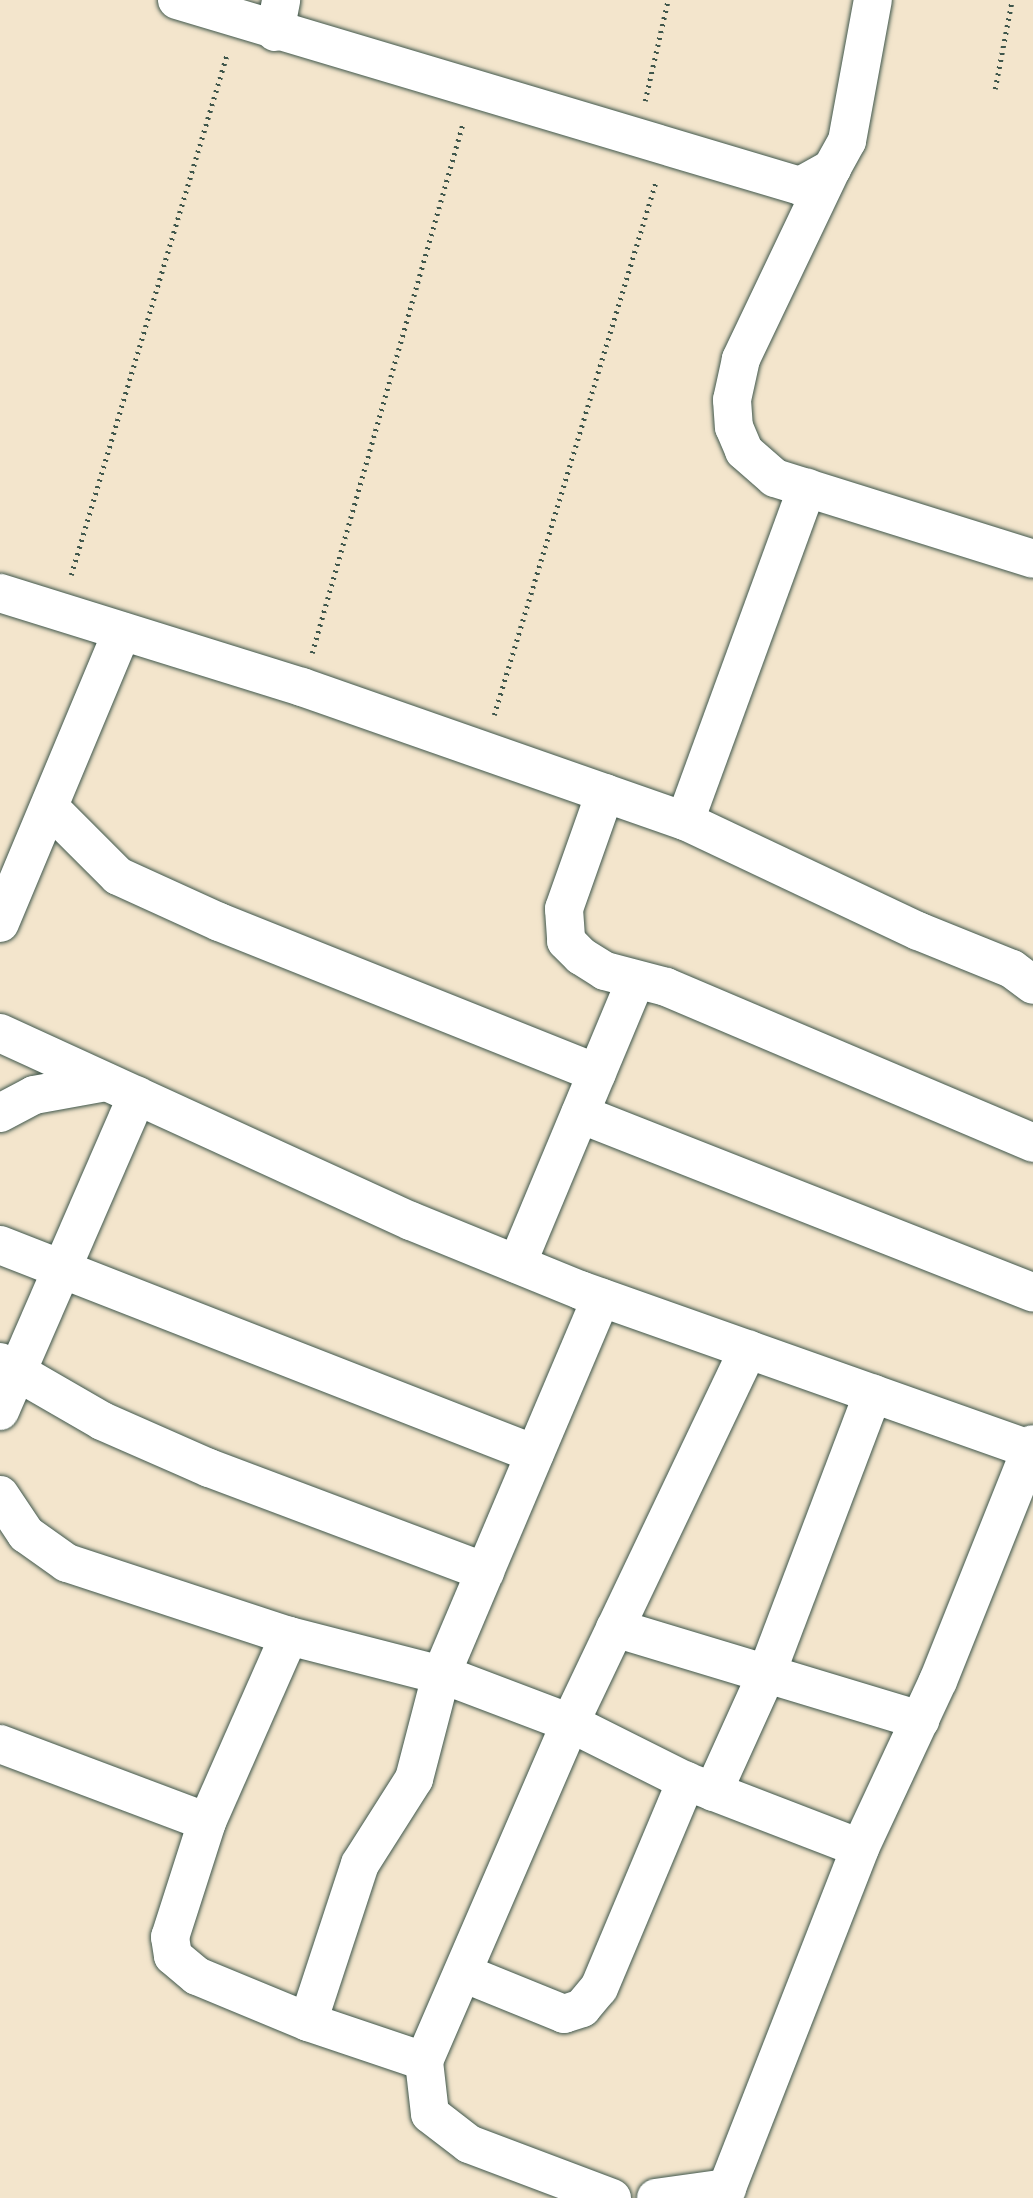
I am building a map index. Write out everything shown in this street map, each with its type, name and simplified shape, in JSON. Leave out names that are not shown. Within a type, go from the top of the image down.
[{"type":"street","points":[[177,0],[237,20],[278,16],[472,91],[800,187],[832,168]]},
{"type":"street","points":[[873,0],[848,141],[832,168],[741,359],[732,400],[734,427],[744,451],[775,478],[1033,559]]},
{"type":"street","points":[[685,821],[807,488]]},
{"type":"street","points":[[0,593],[302,687],[483,753],[685,821],[905,925],[1012,969],[1033,985]]},
{"type":"street","points":[[0,923],[122,632]]},
{"type":"street","points":[[605,793],[562,925],[566,941],[581,956],[635,982],[666,987],[1033,1143]]},
{"type":"street","points":[[50,808],[118,876],[219,922],[597,1073]]},
{"type":"street","points":[[517,1264],[635,982]]},
{"type":"street","points":[[0,1033],[517,1264],[601,1298],[1032,1447],[920,1720],[860,1848],[725,2193],[656,2198]]},
{"type":"street","points":[[0,1113],[34,1095],[121,1089]]},
{"type":"street","points":[[0,1411],[8,1368],[61,1270],[121,1089]]},
{"type":"street","points":[[580,1114],[1033,1293]]},
{"type":"street","points":[[0,1245],[535,1454]]},
{"type":"street","points":[[308,2022],[360,1864],[414,1779],[442,1675],[601,1298]]},
{"type":"street","points":[[611,2198],[468,2144],[430,2114],[424,2061],[570,1723],[748,1349]]},
{"type":"street","points":[[8,1368],[102,1421],[209,1468],[485,1572]]},
{"type":"street","points":[[463,1973],[564,2014],[582,2008],[599,1988],[699,1786],[766,1675],[873,1394]]},
{"type":"street","points":[[0,1495],[26,1534],[66,1563],[130,1587],[289,1636],[442,1675],[570,1723],[699,1786],[860,1848]]},
{"type":"street","points":[[0,1534],[44,1546]]},
{"type":"street","points":[[615,1628],[920,1720]]},
{"type":"street","points":[[289,1636],[207,1822],[170,1937],[173,1956],[197,1976],[308,2022],[424,2061]]},
{"type":"street","points":[[0,1744],[207,1822]]},
{"type":"path","points":[[483,753],[651,145],[668,0]]},
{"type":"path","points":[[995,89],[1012,0]]},
{"type":"path","points":[[60,612],[237,20]]},
{"type":"path","points":[[302,687],[472,91]]}]
